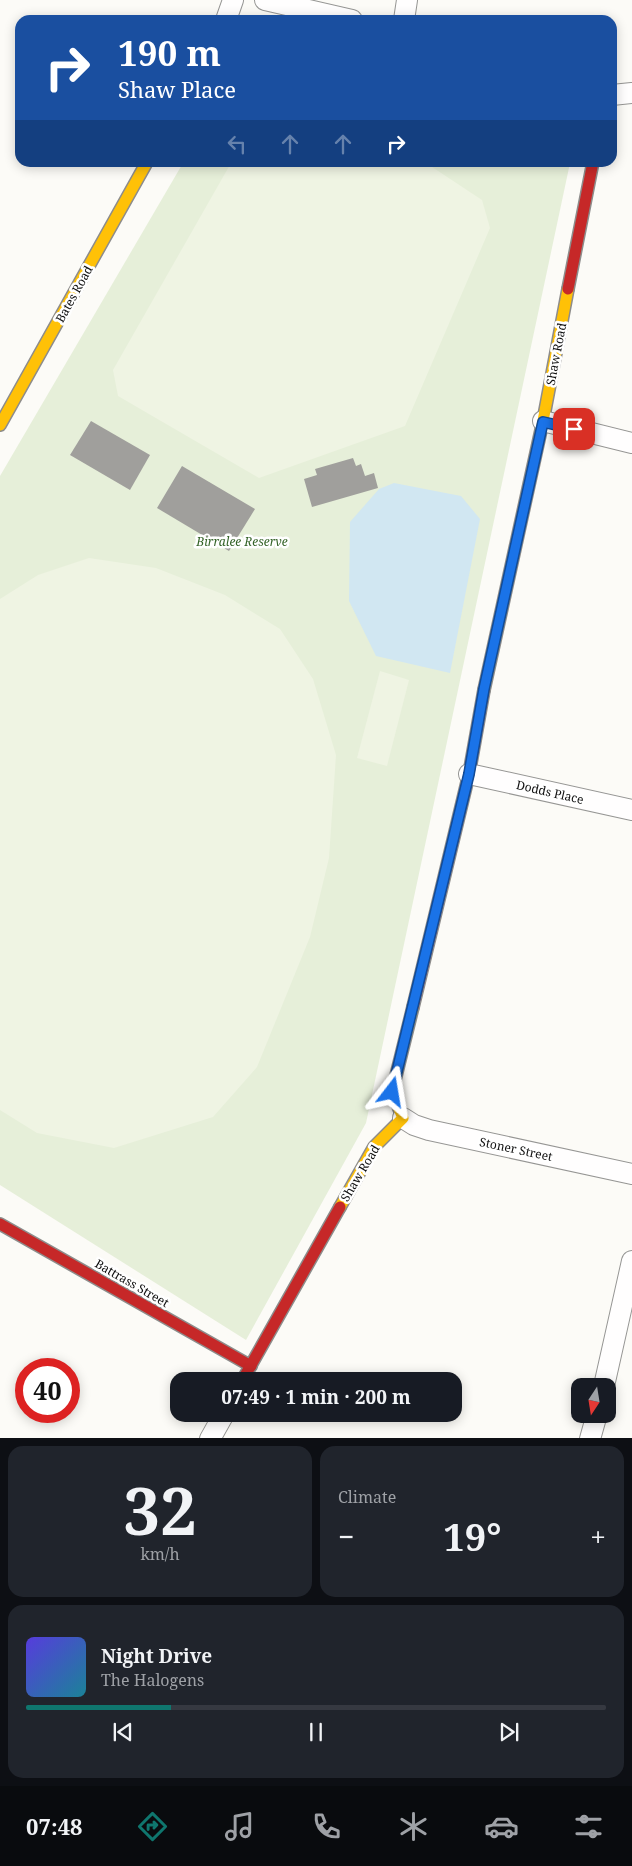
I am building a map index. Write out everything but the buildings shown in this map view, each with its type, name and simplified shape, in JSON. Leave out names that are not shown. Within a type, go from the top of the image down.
[{"type":"street","points":[[228,15],[233,0]]},
{"type":"street","points":[[265,0],[330,15]]},
{"type":"street","points":[[405,15],[407,0]]},
{"type":"street","points":[[617,94],[632,93]]},
{"type":"street","name":"Bates Road","points":[[0,425],[144,167]]},
{"type":"street","name":"Shaw Road","points":[[247,1372],[374,1147],[403,1118],[392,1092],[469,774],[484,689],[543,422],[592,167]]},
{"type":"street","points":[[543,422],[632,443]]},
{"type":"street","name":"Dodds Place","points":[[469,774],[632,810]]},
{"type":"street","name":"Stoner Street","points":[[403,1118],[414,1126],[429,1130],[632,1174]]},
{"type":"street","name":"Battrass Street","points":[[0,1224],[251,1366]]},
{"type":"street","points":[[606,1378],[632,1261]]},
{"type":"street","points":[[210,1438],[219,1422]]},
{"type":"street","points":[[590,1438],[594,1423]]},
{"type":"green space","name":"Birralee Reserve","points":[[181,167],[569,167],[366,1123],[246,1340],[0,1185],[0,476]]},
{"type":"green space","points":[[229,167],[432,167],[482,200],[490,228],[405,426],[259,478],[118,396],[113,370]]},
{"type":"green space","points":[[89,558],[156,568],[225,595],[280,629],[313,679],[336,755],[329,858],[310,937],[257,1067],[213,1117],[114,1148],[37,1133],[0,1110],[0,599],[38,575]]},
{"type":"green space","points":[[380,671],[409,680],[387,766],[357,758]]},
{"type":"water","points":[[394,483],[461,496],[480,519],[450,673],[376,656],[349,601],[350,522],[379,489]]},
{"type":"traffic: slow","points":[[0,425],[144,167]]},
{"type":"traffic: slow","points":[[484,690],[543,421],[568,289]]},
{"type":"traffic: slow","points":[[340,1207],[374,1147],[403,1118],[392,1092],[413,1007]]},
{"type":"traffic: jam","points":[[568,289],[592,167]]},
{"type":"traffic: jam","points":[[413,1007],[469,774],[484,690]]},
{"type":"traffic: jam","points":[[247,1372],[340,1207]]},
{"type":"traffic: jam","points":[[0,1224],[251,1366]]},
{"type":"route","points":[[392,1092],[469,774],[484,689],[543,422],[574,429]]}]
